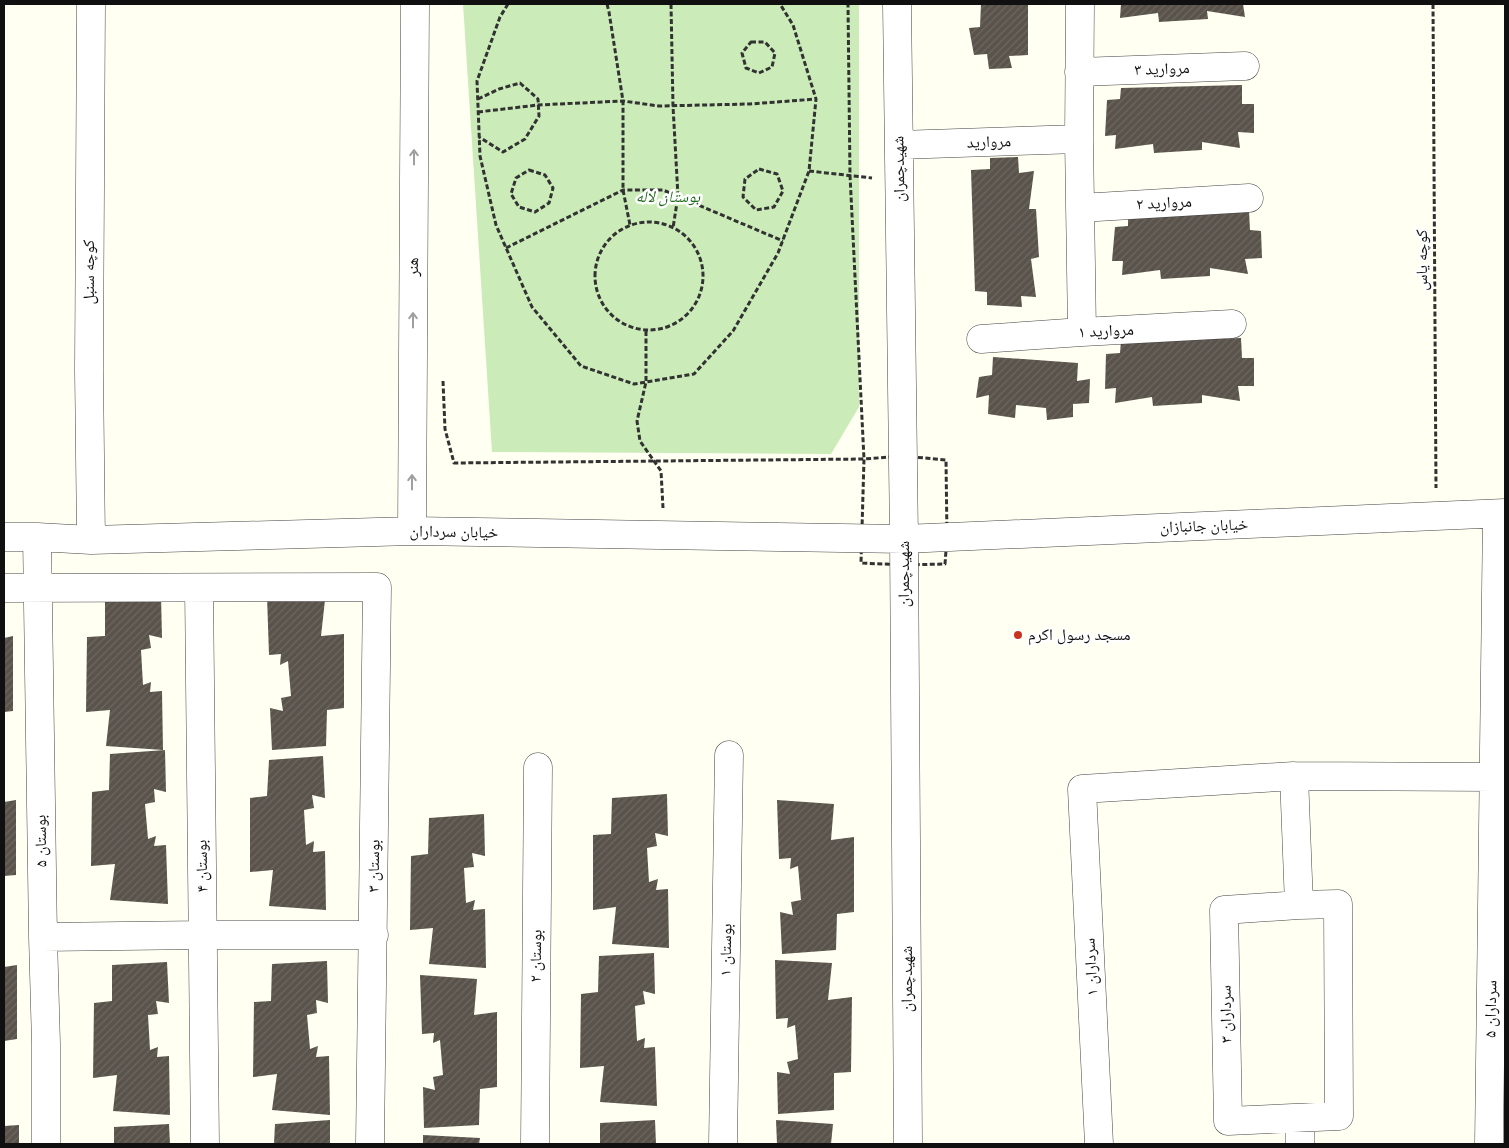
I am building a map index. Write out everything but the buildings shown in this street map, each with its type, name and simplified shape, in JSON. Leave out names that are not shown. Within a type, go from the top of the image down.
[{"type":"street","name":"کوچه سنبل","points":[[91,4],[89,350],[91,540]]},
{"type":"street","name":"هنر","points":[[412,531],[415,4]]},
{"type":"street","name":"شهیدچمران","points":[[898,4],[908,1144]]},
{"type":"street","points":[[1080,4],[1079,139],[1082,332]]},
{"type":"street","name":"مروارید ۳","points":[[1079,72],[1244,66]]},
{"type":"street","name":"مروارید","points":[[899,145],[1079,139]]},
{"type":"street","name":"مروارید ۲","points":[[1080,208],[1249,198]]},
{"type":"street","name":"مروارید ۱","points":[[981,339],[1232,324]]},
{"type":"street","name":"خیابان جانبازان","points":[[904,539],[1501,513]]},
{"type":"street","name":"سرداران ۵","points":[[1490,1144],[1494,777],[1501,513]]},
{"type":"street","name":"خیابان سرداران","points":[[4,538],[37,537],[91,540],[412,531],[904,539]]},
{"type":"street","name":"بوستان ۵","points":[[37,537],[46,1144]]},
{"type":"street","name":"بوستان ۳","points":[[199,588],[377,587],[370,1144]]},
{"type":"street","points":[[4,588],[199,588]]},
{"type":"street","name":"بوستان ۴","points":[[199,588],[205,1144]]},
{"type":"street","name":"بوستان ۱","points":[[723,1144],[729,755]]},
{"type":"street","name":"بوستان ۲","points":[[535,1144],[538,767]]},
{"type":"street","points":[[1298,905],[1294,776],[1494,777]]},
{"type":"street","name":"سرداران ۱","points":[[1099,1144],[1082,789],[1294,776]]},
{"type":"street","name":"سرداران ۳","points":[[1338,904],[1339,1116],[1228,1121],[1224,910],[1298,905],[1338,904]]},
{"type":"street","points":[[43,937],[374,934]]},
{"type":"street","points":[[1300,1118],[1300,1144]]},
{"type":"path","points":[[508,4],[500,17],[477,81],[480,156],[496,224],[532,307],[581,366],[634,384],[694,374],[733,331],[778,253],[810,171],[816,99],[793,25],[780,4]]},
{"type":"path","points":[[607,4],[623,101],[623,190],[630,225]]},
{"type":"path","points":[[671,4],[673,106],[678,196],[673,228]]},
{"type":"path","points":[[443,379],[445,429],[454,463],[864,459],[850,175],[848,4]]},
{"type":"path","name":"کوچه یاس","points":[[1433,4],[1436,516]]},
{"type":"path","points":[[751,42],[765,42],[775,53],[772,67],[759,74],[746,68],[742,53],[751,42]]},
{"type":"path","points":[[478,99],[499,89],[520,83],[538,99],[539,116],[525,139],[503,152],[479,136]]},
{"type":"path","points":[[478,112],[538,105],[623,101],[673,106],[750,104],[816,99]]},
{"type":"path","points":[[760,169],[777,174],[783,191],[774,207],[756,210],[743,197],[745,179],[760,169]]},
{"type":"path","points":[[529,170],[545,175],[553,188],[549,203],[535,212],[519,207],[512,194],[516,178],[529,170]]},
{"type":"path","points":[[810,171],[900,181]]},
{"type":"path","points":[[506,248],[623,190],[662,190],[782,241]]},
{"type":"path","points":[[638,221],[665,222],[673,228],[688,236],[702,258],[703,285],[693,309],[672,326],[646,331],[620,324],[602,305],[594,280],[598,254],[614,232],[638,221]]},
{"type":"path","points":[[646,331],[646,382],[637,421],[640,440],[661,471],[664,535]]},
{"type":"green space","name":"بوستان لاله","points":[[463,4],[859,4],[859,407],[831,454],[492,452]]},
{"type":"place","name":"مسجد رسول اکرم","points":[[1018,635]]}]
